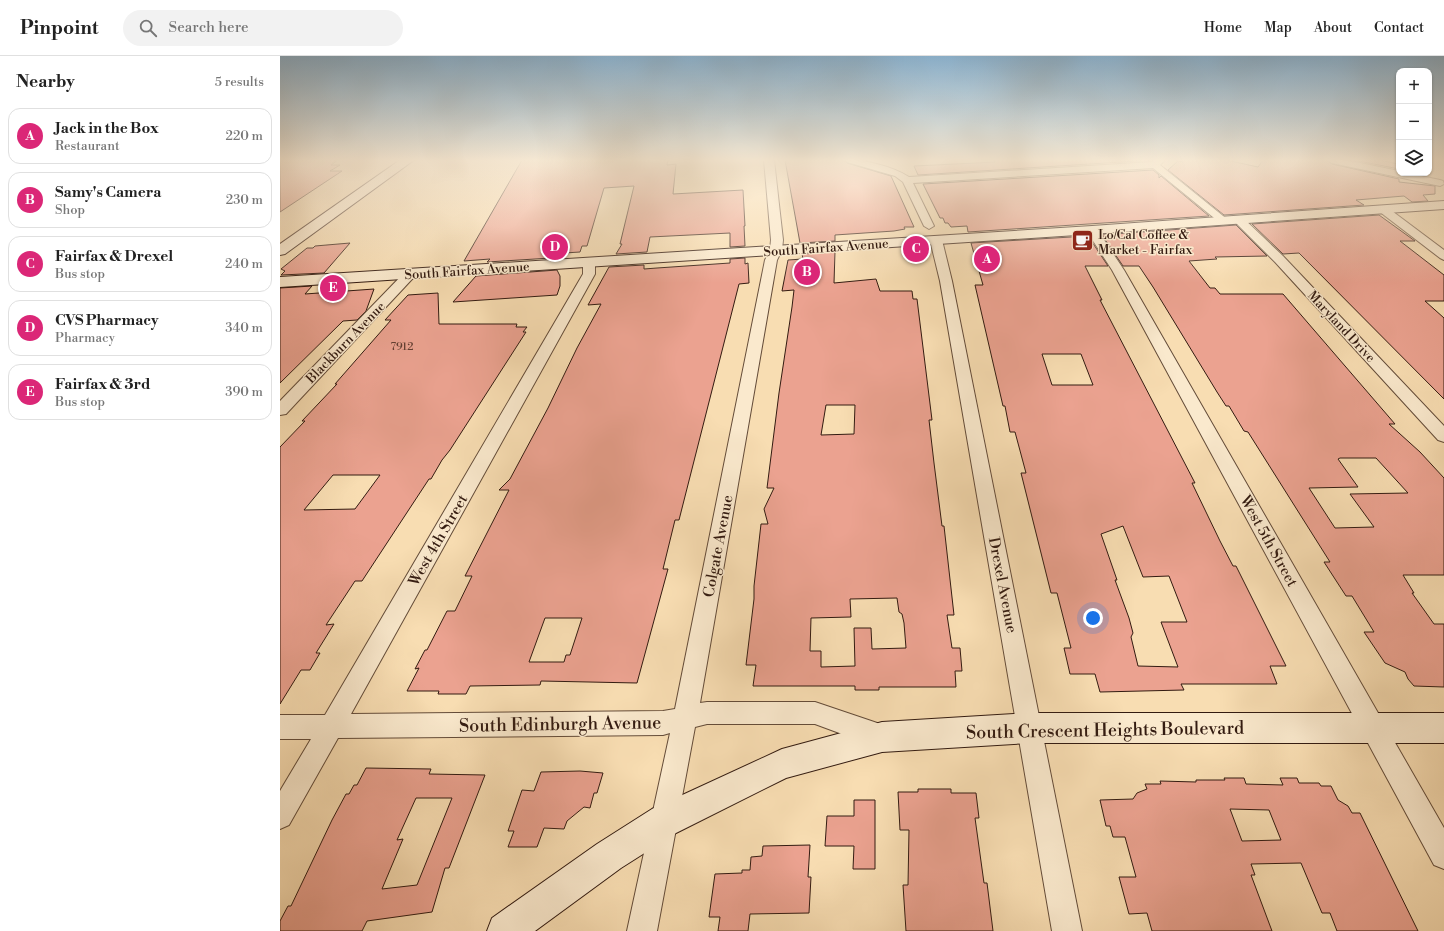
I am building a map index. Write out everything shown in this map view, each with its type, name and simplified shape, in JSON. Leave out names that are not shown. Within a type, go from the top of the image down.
[{"type":"main road","points":[[280,251],[350,201]]},
{"type":"main road","name":"South Fairfax Avenue","points":[[280,282],[1092,230],[1444,205]]},
{"type":"main road","name":"South Crescent Heights Boulevard","points":[[505,931],[609,856],[664,821],[782,764],[882,737],[1029,728],[1444,728]]},
{"type":"street","name":"Colgate Avenue","points":[[642,931],[685,718],[771,260],[776,250],[777,240],[773,201]]},
{"type":"street","points":[[917,201],[929,226]]},
{"type":"street","points":[[1202,201],[1223,220]]},
{"type":"street","points":[[1384,210],[1444,256]]},
{"type":"street","name":"Maryland Drive","points":[[1238,219],[1250,229],[1279,259],[1444,436]]},
{"type":"street","name":"West 5th Street","points":[[1092,230],[1118,270],[1444,855]]},
{"type":"street","name":"Drexel Avenue","points":[[936,240],[946,281],[1067,931]]},
{"type":"street","name":"West 4th Street","points":[[280,816],[569,310],[589,274],[589,262]]},
{"type":"street","name":"Blackburn Avenue","points":[[280,410],[410,274]]},
{"type":"street","name":"South Edinburgh Avenue","points":[[280,727],[663,724],[706,713],[815,713],[882,737]]},
{"type":"building","points":[[280,201],[297,201],[280,212]]},
{"type":"building","points":[[499,201],[600,201],[587,246],[582,246],[580,252],[549,254],[551,258],[487,262],[490,259],[464,261]]},
{"type":"building","points":[[630,201],[744,201],[745,246],[730,247],[730,233],[650,237],[647,252],[616,254],[622,244],[620,244]]},
{"type":"building","points":[[792,201],[902,201],[914,227],[904,227],[905,229],[894,231],[835,235],[835,241],[800,243]]},
{"type":"building","points":[[931,201],[1191,201],[1209,216],[968,232],[967,226],[951,227],[948,223],[945,223],[943,218],[940,218]]},
{"type":"building","points":[[1206,201],[1357,201],[1364,205],[1224,215]]},
{"type":"building","points":[[1410,201],[1428,201],[1412,202]]},
{"type":"building","points":[[1379,215],[1415,241],[1400,241],[1444,275],[1444,301],[1425,301],[1444,318],[1444,399],[1299,253],[1283,254],[1252,224]]},
{"type":"building","points":[[1236,225],[1267,256],[1215,257],[1217,259],[1189,261],[1210,288],[1215,288],[1220,294],[1283,294],[1395,424],[1389,424],[1420,452],[1444,478],[1444,575],[1403,575],[1414,593],[1412,593],[1434,624],[1444,624],[1444,687],[1414,686],[1408,679],[1405,672],[1385,663],[1364,632],[1374,632],[1352,596],[1346,596],[1324,562],[1330,562],[1248,432],[1244,431],[1229,406],[1226,406],[1153,287],[1139,266],[1123,266],[1102,235]],"holes":[[[1376,458],[1408,493],[1350,494],[1374,527],[1335,528],[1309,488],[1358,487],[1338,459]]]},
{"type":"building","points":[[1088,236],[1108,266],[1085,266],[1102,300],[1100,300],[1195,483],[1192,483],[1220,541],[1233,566],[1236,566],[1286,666],[1270,666],[1277,684],[1181,684],[1184,690],[1100,692],[1095,674],[1070,674],[1064,648],[1071,648],[1057,593],[1051,593],[1021,473],[1026,473],[1015,432],[1010,432],[1005,406],[1003,406],[975,285],[983,285],[971,243]],"holes":[[[1042,354],[1081,354],[1093,385],[1052,385]],[[1123,526],[1143,577],[1169,576],[1187,622],[1161,622],[1178,667],[1138,666],[1131,637],[1133,633],[1129,618],[1115,580],[1117,580],[1101,534]]]},
{"type":"building","points":[[350,243],[324,273],[281,275],[285,271],[281,269],[307,248]]},
{"type":"building","points":[[835,252],[834,283],[876,279],[880,291],[912,291],[913,299],[917,299],[932,420],[929,420],[934,463],[942,526],[944,526],[954,615],[947,615],[952,648],[960,648],[962,671],[955,671],[956,687],[879,687],[879,690],[855,690],[855,686],[753,686],[756,665],[746,665],[754,599],[754,586],[761,524],[768,524],[764,509],[774,488],[767,488],[794,290],[782,291],[788,260],[803,259],[802,254]],"holes":[[[826,405],[855,405],[854,434],[821,435]],[[897,598],[899,612],[902,614],[904,623],[906,648],[872,649],[871,628],[854,628],[855,666],[821,667],[821,651],[810,651],[811,618],[851,617],[850,599]]]},
{"type":"building","points":[[745,258],[745,264],[748,263],[749,283],[739,284],[679,520],[675,520],[663,569],[668,569],[637,683],[541,681],[540,685],[470,686],[466,694],[438,694],[439,691],[407,691],[419,668],[415,669],[425,650],[427,650],[447,611],[455,611],[472,576],[465,576],[509,490],[499,490],[510,479],[601,304],[588,305],[609,267],[644,265],[644,269],[730,263],[730,259]],"holes":[[[545,618],[582,618],[570,655],[566,655],[564,662],[529,662]]]},
{"type":"building","points":[[557,270],[560,276],[560,286],[557,295],[453,302],[476,276]]},
{"type":"building","points":[[312,286],[305,294],[374,289],[366,311],[357,320],[343,321],[280,383],[280,288]]},
{"type":"building","points":[[438,293],[439,324],[517,324],[516,327],[527,327],[523,332],[526,332],[431,479],[429,479],[362,581],[355,581],[326,625],[334,624],[316,653],[320,653],[310,670],[301,670],[280,704],[280,447],[305,421],[302,421],[337,384],[335,384],[391,320],[385,320],[408,295]],"holes":[[[333,475],[380,475],[355,509],[304,510]]]},
{"type":"building","points":[[366,768],[431,769],[429,774],[485,775],[449,868],[445,868],[432,912],[367,921],[362,931],[280,931],[280,921],[288,906],[291,906],[332,820],[346,794],[349,794],[354,785],[357,785]],"holes":[[[416,798],[452,798],[417,885],[382,889],[403,839],[397,840]]]},
{"type":"building","points":[[580,771],[603,773],[597,793],[594,793],[590,808],[584,807],[567,821],[564,829],[544,828],[537,847],[508,847],[514,831],[508,831],[522,790],[534,791],[541,772]]},
{"type":"building","points":[[1224,778],[1244,778],[1246,784],[1283,785],[1280,778],[1297,778],[1299,783],[1319,783],[1321,786],[1331,786],[1338,800],[1348,806],[1352,813],[1360,813],[1418,931],[1337,931],[1330,913],[1322,913],[1301,863],[1251,864],[1255,875],[1251,875],[1272,931],[1152,931],[1147,913],[1129,914],[1119,877],[1136,877],[1125,837],[1113,837],[1110,826],[1106,826],[1100,800],[1133,799],[1137,793],[1147,789],[1145,784],[1161,784],[1160,781],[1196,782],[1196,780],[1225,780]],"holes":[[[1230,809],[1269,810],[1281,840],[1242,841]]]},
{"type":"building","points":[[918,789],[951,789],[951,793],[976,793],[979,818],[975,818],[984,883],[987,883],[993,931],[906,931],[903,885],[908,885],[909,830],[900,830],[898,792],[918,792]]},
{"type":"building","points":[[854,800],[875,800],[875,869],[853,869],[854,846],[825,846],[827,816],[854,816]]},
{"type":"building","points":[[810,845],[808,877],[811,877],[809,913],[750,914],[748,931],[718,931],[720,917],[709,917],[715,874],[742,873],[742,870],[750,870],[751,857],[762,856],[763,846]]},
{"type":"place","name":"Lo/Cal Coffee & Market - Fairfax","points":[[1082,241]]},
{"type":"place","name":"CVS Pharmacy","points":[[555,247]]},
{"type":"place","name":"Fairfax & Drexel","points":[[916,249]]},
{"type":"place","name":"Jack in the Box","points":[[987,259]]},
{"type":"place","name":"Samy's Camera","points":[[807,272]]},
{"type":"place","name":"Fairfax & 3rd","points":[[333,288]]}]
